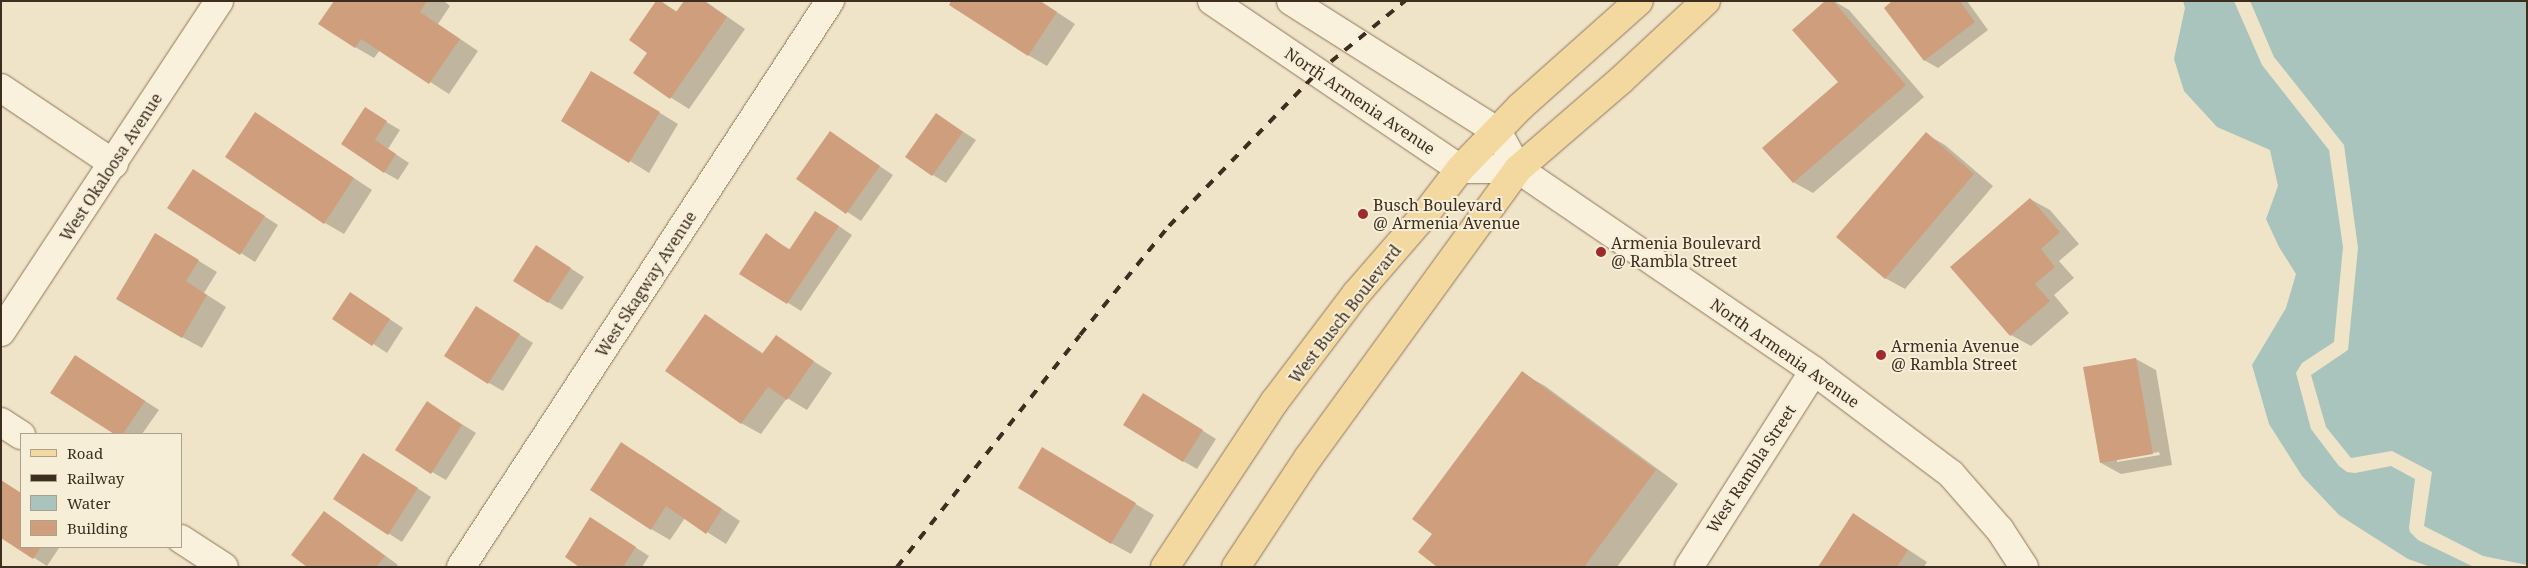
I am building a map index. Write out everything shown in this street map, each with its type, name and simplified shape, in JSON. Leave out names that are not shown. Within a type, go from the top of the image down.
[{"type":"main road","name":"West Busch Boulevard","points":[[1165,567],[1275,401],[1356,294],[1427,212],[1460,169],[1520,107],[1639,1]]},
{"type":"main road","points":[[1236,567],[1308,458],[1518,169],[1621,80],[1706,1]]},
{"type":"street","name":"West Okaloosa Avenue","points":[[1,332],[114,164],[219,1]]},
{"type":"street","name":"West Skagway Avenue","points":[[461,567],[830,1]]},
{"type":"street","name":"North Armenia Avenue","points":[[1212,1],[1460,169]]},
{"type":"street","name":"North Armenia Avenue","points":[[1291,1],[1497,131],[1518,169],[1814,371],[1951,474],[2000,530],[2024,567]]},
{"type":"street","points":[[1,88],[114,164]]},
{"type":"street","points":[[1460,169],[1518,169]]},
{"type":"street","name":"West Rambla Street","points":[[1689,567],[1814,371]]},
{"type":"street","points":[[1,422],[20,434]]},
{"type":"street","points":[[182,540],[224,567]]},
{"type":"water","points":[[2183,1],[2234,1],[2262,65],[2329,150],[2343,247],[2334,342],[2302,363],[2296,373],[2311,429],[2339,466],[2347,472],[2355,473],[2391,466],[2415,479],[2410,532],[2418,540],[2474,567],[2431,567],[2408,559],[2339,515],[2302,476],[2269,424],[2252,365],[2286,308],[2296,274],[2279,247],[2266,219],[2278,186],[2270,150],[2217,127],[2184,91],[2174,59],[2185,8]]},
{"type":"water","points":[[2250,1],[2527,1],[2527,565],[2483,556],[2424,526],[2432,472],[2392,451],[2351,458],[2326,427],[2311,375],[2348,350],[2358,248],[2344,145],[2274,57]]},
{"type":"building","points":[[334,1],[427,1],[420,12],[460,39],[429,84],[361,39],[355,48],[318,24]]},
{"type":"building","points":[[656,1],[661,1],[676,12],[684,1],[704,1],[727,17],[670,99],[633,73],[647,53],[629,40]]},
{"type":"building","points":[[951,1],[1040,1],[1057,12],[1028,56],[949,5]]},
{"type":"building","points":[[1825,1],[1833,1],[1906,85],[1793,183],[1762,148],[1838,82],[1792,30]]},
{"type":"building","points":[[1892,1],[1960,1],[1975,22],[1924,61],[1884,8]]},
{"type":"building","points":[[591,71],[660,112],[629,163],[561,121]]},
{"type":"building","points":[[365,107],[387,121],[375,140],[396,154],[384,173],[341,144]]},
{"type":"building","points":[[255,112],[354,178],[324,224],[225,157]]},
{"type":"building","points":[[936,113],[963,132],[932,176],[905,157]]},
{"type":"building","points":[[830,131],[880,166],[846,214],[796,179]]},
{"type":"building","points":[[1926,132],[1974,174],[1885,279],[1836,237]]},
{"type":"building","points":[[193,169],[265,216],[240,255],[167,208]]},
{"type":"building","points":[[2030,198],[2060,232],[2041,249],[2055,267],[2035,284],[2050,301],[2010,336],[1950,267]]},
{"type":"building","points":[[815,211],[839,226],[787,304],[739,274],[766,233],[789,250]]},
{"type":"building","points":[[155,233],[199,260],[186,281],[207,295],[182,338],[116,299]]},
{"type":"building","points":[[536,245],[571,268],[548,303],[513,281]]},
{"type":"building","points":[[350,292],[390,319],[372,346],[332,319]]},
{"type":"building","points":[[476,306],[520,334],[488,384],[444,356]]},
{"type":"building","points":[[705,314],[762,354],[776,335],[814,361],[787,400],[768,387],[741,424],[665,371]]},
{"type":"building","points":[[75,355],[145,401],[124,433],[112,433],[50,393]]},
{"type":"building","points":[[2136,358],[2153,454],[2100,463],[2083,367]]},
{"type":"building","points":[[1522,371],[1656,470],[1584,567],[1437,567],[1418,552],[1432,534],[1412,519]]},
{"type":"building","points":[[1143,393],[1203,430],[1183,462],[1123,425]]},
{"type":"building","points":[[427,401],[462,425],[431,474],[395,450]]},
{"type":"building","points":[[621,442],[722,509],[706,534],[666,506],[651,530],[590,490]]},
{"type":"building","points":[[1042,447],[1136,503],[1111,544],[1018,488]]},
{"type":"building","points":[[363,453],[418,488],[388,535],[333,499]]},
{"type":"building","points":[[1,480],[20,492],[20,548],[40,548],[33,559],[1,538]]},
{"type":"building","points":[[324,511],[385,556],[376,567],[307,567],[291,555]]},
{"type":"building","points":[[1853,513],[1908,550],[1897,567],[1818,567]]},
{"type":"building","points":[[590,517],[636,547],[623,567],[579,567],[565,557]]},
{"type":"railway","points":[[897,567],[1080,335],[1169,226],[1317,73],[1405,1]]},
{"type":"place","name":"Busch Boulevard @ Armenia Avenue","points":[[1363,214]]},
{"type":"place","name":"Armenia Boulevard @ Rambla Street","points":[[1601,252]]},
{"type":"place","name":"Armenia Avenue @ Rambla Street","points":[[1881,355]]}]
